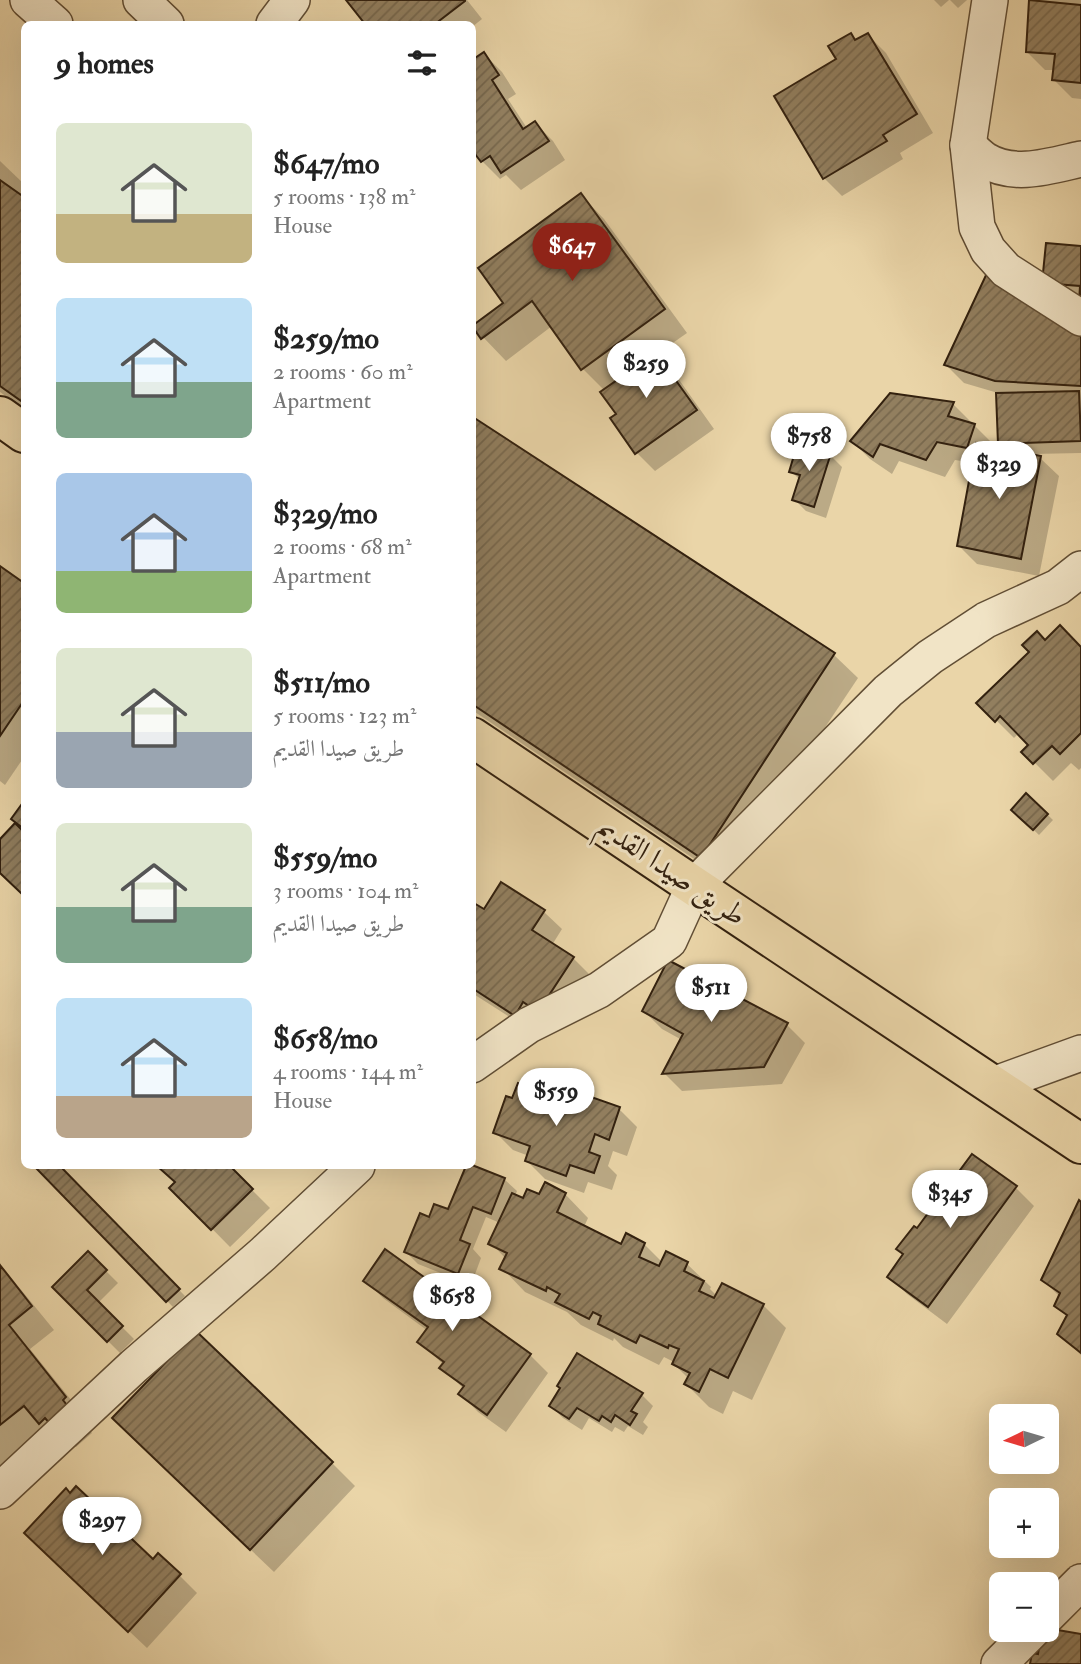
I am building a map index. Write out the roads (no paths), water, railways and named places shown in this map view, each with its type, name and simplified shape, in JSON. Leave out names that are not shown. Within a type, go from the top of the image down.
[{"type":"highway","points":[[0,416],[21,431]]},
{"type":"highway","name":"طريق صيدا القديم","points":[[476,740],[1081,1144]]},
{"type":"street","points":[[28,0],[52,21]]},
{"type":"street","points":[[141,0],[163,21]]},
{"type":"street","points":[[276,21],[292,0]]},
{"type":"street","points":[[990,0],[968,145],[977,227],[988,250],[1006,270],[1081,318]]},
{"type":"street","points":[[968,145],[985,160],[1006,167],[1035,170],[1081,159]]},
{"type":"street","points":[[476,1062],[529,1025],[599,990],[669,941],[694,886],[888,691],[930,657],[986,620],[1058,587],[1081,569]]},
{"type":"street","points":[[993,1085],[1081,1053]]},
{"type":"street","points":[[0,1491],[134,1366],[263,1254],[354,1169]]},
{"type":"street","points":[[1059,1604],[1081,1582]]},
{"type":"street","points":[[999,1664],[1021,1642]]}]
